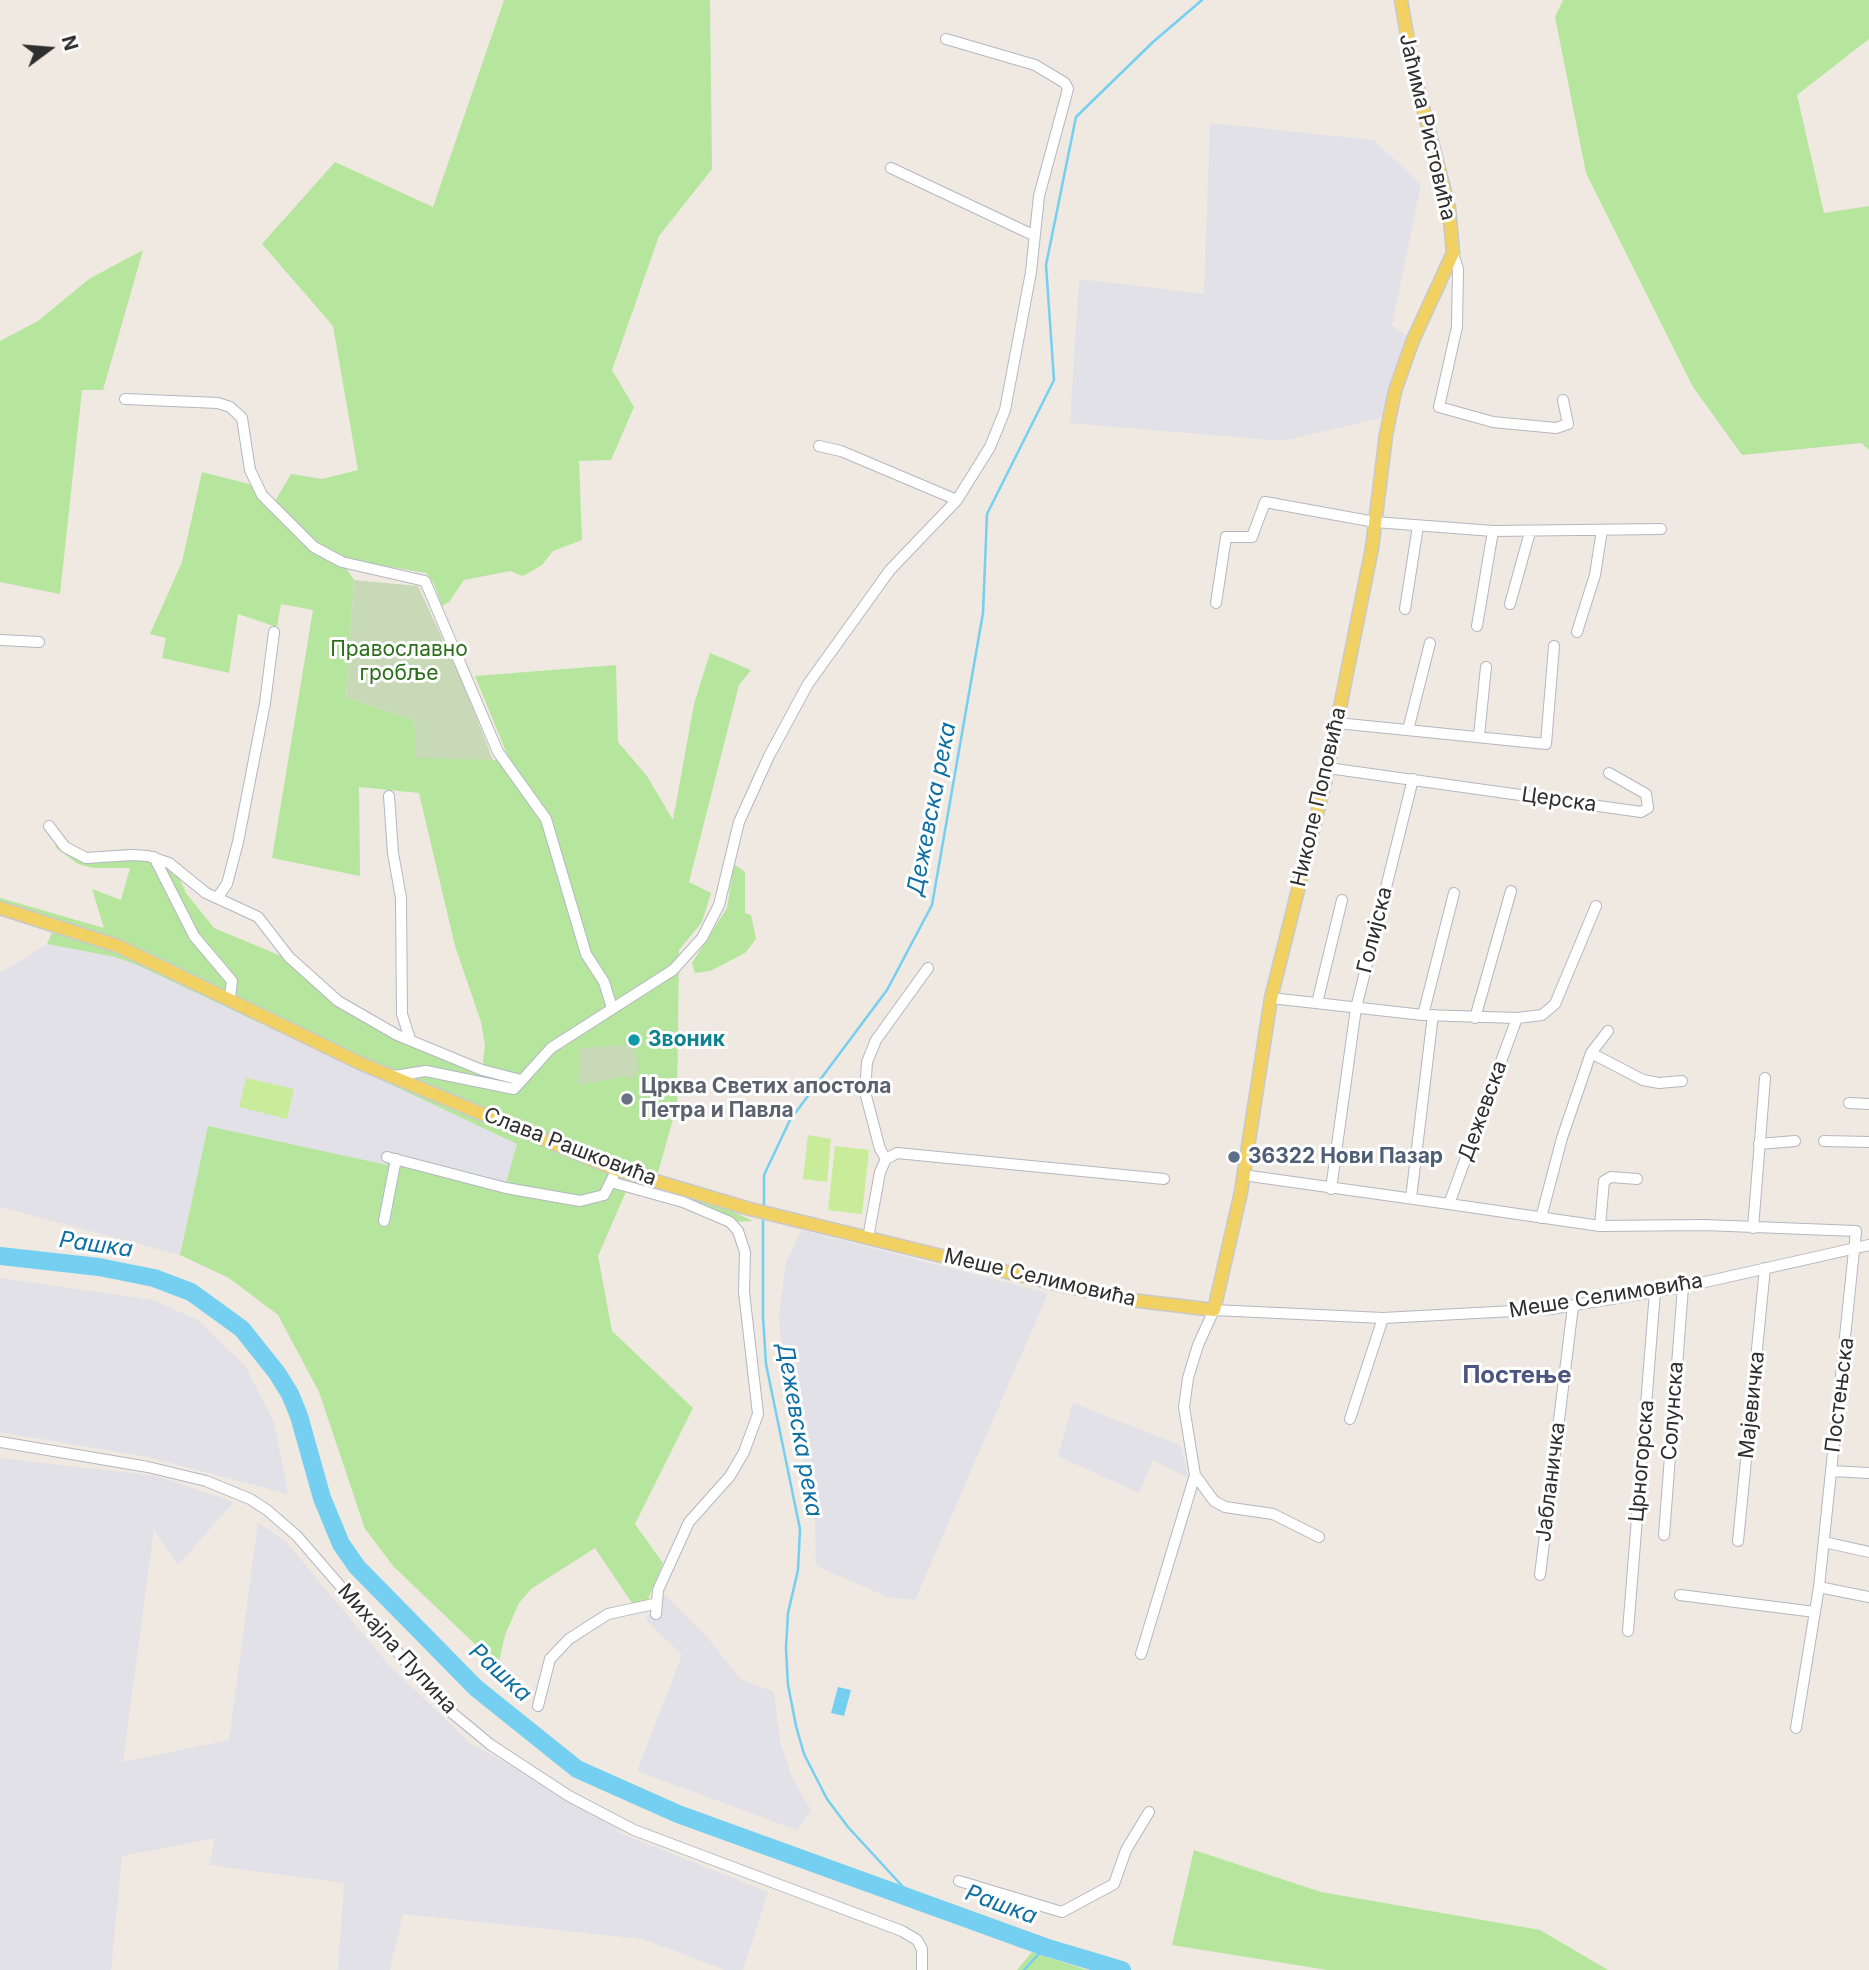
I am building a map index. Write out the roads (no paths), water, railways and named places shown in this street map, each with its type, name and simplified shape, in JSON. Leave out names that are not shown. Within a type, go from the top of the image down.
[{"type":"main road","name":"Јаћима Ристовића","points":[[1375,522],[1386,435],[1395,391],[1413,340],[1452,253],[1448,208],[1413,69],[1401,0]]},
{"type":"main road","name":"Николе Поповића","points":[[1214,1310],[1243,1175],[1271,998],[1328,768],[1375,522]]},
{"type":"main road","name":"Слава Рашковића","points":[[0,908],[106,942],[230,998],[319,1044],[615,1169],[793,1220]]},
{"type":"main road","name":"Меше Селимовића","points":[[793,1220],[1064,1286],[1130,1300],[1214,1310]]},
{"type":"street","points":[[522,1080],[551,1048],[673,970],[702,937],[719,905],[740,822],[769,756],[808,684],[890,570],[957,500],[990,447],[1005,410],[1031,272],[1039,196],[1068,89],[1065,83],[1035,65],[946,39]]},
{"type":"street","points":[[891,168],[1033,235]]},
{"type":"street","name":"Јаћима Ристовића","points":[[1452,253],[1458,269],[1457,327],[1439,407],[1493,422],[1556,428],[1568,424],[1563,400]]},
{"type":"street","points":[[125,399],[218,403],[230,407],[242,418],[250,470],[262,495],[314,547],[342,562],[425,581],[498,752],[547,819],[586,954],[604,982],[612,1007]]},
{"type":"street","points":[[819,446],[841,451],[957,500]]},
{"type":"street","points":[[1216,603],[1226,537],[1251,537],[1265,502],[1375,522],[1418,526],[1530,532],[1661,529]]},
{"type":"street","points":[[1405,609],[1418,526]]},
{"type":"street","points":[[1577,632],[1595,575],[1602,530]]},
{"type":"street","points":[[1476,626],[1493,531]]},
{"type":"street","points":[[1510,604],[1530,532]]},
{"type":"street","points":[[217,898],[227,884],[237,842],[265,703],[274,632]]},
{"type":"street","points":[[0,640],[39,642]]},
{"type":"street","points":[[1408,730],[1430,643]]},
{"type":"street","points":[[1337,723],[1546,744],[1554,646]]},
{"type":"street","points":[[1479,736],[1486,667]]},
{"type":"street","name":"Церска","points":[[1328,768],[1641,812],[1648,808],[1646,794],[1609,773]]},
{"type":"street","name":"Голијска","points":[[1356,1007],[1413,779]]},
{"type":"street","points":[[389,796],[393,853],[401,898],[402,1014],[410,1039]]},
{"type":"street","name":"Слава Рашковића","points":[[49,826],[65,846],[86,858],[132,855],[154,858],[172,865],[197,887],[258,917],[289,957],[331,997],[387,1030],[482,1070],[522,1080],[514,1089],[426,1071],[394,1076]]},
{"type":"street","points":[[154,858],[194,936],[232,981],[230,998]]},
{"type":"street","points":[[1475,1018],[1511,891]]},
{"type":"street","points":[[1411,1198],[1428,1015],[1454,893]]},
{"type":"street","name":"Голијска","points":[[1317,1003],[1342,900]]},
{"type":"street","points":[[1271,998],[1475,1018],[1517,1018],[1550,1011],[1596,906]]},
{"type":"street","points":[[886,1159],[880,1149],[865,1092],[867,1062],[876,1040],[928,968]]},
{"type":"street","points":[[1331,1188],[1356,1007]]},
{"type":"street","name":"Дежевска","points":[[1449,1203],[1517,1018]]},
{"type":"street","points":[[1542,1219],[1562,1138],[1591,1053],[1608,1031]]},
{"type":"street","points":[[1591,1053],[1643,1080],[1659,1083],[1682,1081]]},
{"type":"street","points":[[1753,1228],[1765,1078]]},
{"type":"street","points":[[1849,1103],[1869,1104]]},
{"type":"street","points":[[1759,1144],[1795,1141]]},
{"type":"street","points":[[1824,1141],[1869,1142]]},
{"type":"street","points":[[868,1238],[880,1172],[886,1159],[897,1153],[1164,1179]]},
{"type":"street","name":"Слава Рашковића","points":[[384,1221],[391,1158],[506,1188],[580,1201],[600,1197],[611,1182],[683,1202],[730,1222],[738,1231],[745,1252],[744,1292],[758,1414],[744,1452],[730,1476],[689,1522],[657,1590],[655,1609],[608,1614],[569,1639],[545,1668],[538,1706]]},
{"type":"street","points":[[611,1182],[615,1169]]},
{"type":"street","points":[[1243,1175],[1600,1226],[1853,1230],[1857,1234],[1856,1247]]},
{"type":"street","points":[[1600,1226],[1604,1181],[1611,1177],[1637,1179]]},
{"type":"street","name":"Меше Селимовића","points":[[1214,1310],[1382,1318],[1573,1306],[1683,1287],[1869,1245]]},
{"type":"street","name":"Постењска","points":[[1796,1728],[1819,1587],[1856,1247]]},
{"type":"street","name":"Мајевичка","points":[[1738,1541],[1765,1268]]},
{"type":"street","name":"Солунска","points":[[1664,1535],[1683,1287]]},
{"type":"street","name":"Црногорска","points":[[1628,1631],[1656,1292]]},
{"type":"street","name":"Јабланичка","points":[[1540,1575],[1573,1306]]},
{"type":"street","points":[[1141,1654],[1195,1475],[1184,1408],[1198,1345],[1214,1310]]},
{"type":"street","points":[[1350,1419],[1382,1318]]},
{"type":"street","name":"Михајла Пупина","points":[[0,1442],[148,1467],[206,1481],[250,1499],[297,1536],[445,1707],[491,1745],[569,1796],[634,1830],[902,1931],[922,1948],[922,1970]]},
{"type":"street","points":[[1831,1471],[1869,1473]]},
{"type":"street","points":[[1195,1475],[1214,1501],[1225,1507],[1273,1514],[1319,1537]]},
{"type":"street","points":[[1824,1542],[1869,1552]]},
{"type":"street","points":[[1819,1587],[1869,1597]]},
{"type":"street","points":[[1680,1594],[1815,1612]]},
{"type":"street","points":[[959,1881],[1062,1912],[1114,1884],[1126,1850],[1149,1812]]},
{"type":"water","points":[[838,1687],[851,1690],[844,1716],[831,1713]]},
{"type":"waterway","name":"Дежевска река","points":[[764,1209],[764,1175],[790,1120],[887,990],[932,905],[983,613],[987,514],[1054,380],[1046,265],[1076,117],[1153,42],[1202,0]]},
{"type":"waterway","name":"Дежевска река","points":[[763,1216],[766,1364],[800,1529],[798,1570],[788,1613],[786,1648],[788,1685],[796,1726],[804,1754],[827,1799],[848,1827],[916,1901]]},
{"type":"waterway","name":"Рашка","points":[[0,1256],[99,1267],[154,1278],[191,1292],[242,1329],[290,1394],[299,1416],[322,1498],[341,1544],[357,1567],[476,1688],[577,1769],[678,1814],[1045,1947],[1122,1970]]},
{"type":"waterway","points":[[1024,1970],[1045,1947]]},
{"type":"place","name":"Звоник","points":[[634,1040]]},
{"type":"place","name":"Црква Светих апостола Петра и Павла","points":[[627,1099]]},
{"type":"place","name":"36322 Нови Пазар","points":[[1234,1157]]},
{"type":"district","name":"Постење","points":[[1517,1376]]},
{"type":"park label","name":"Православно гробље","points":[[399,662]]}]
